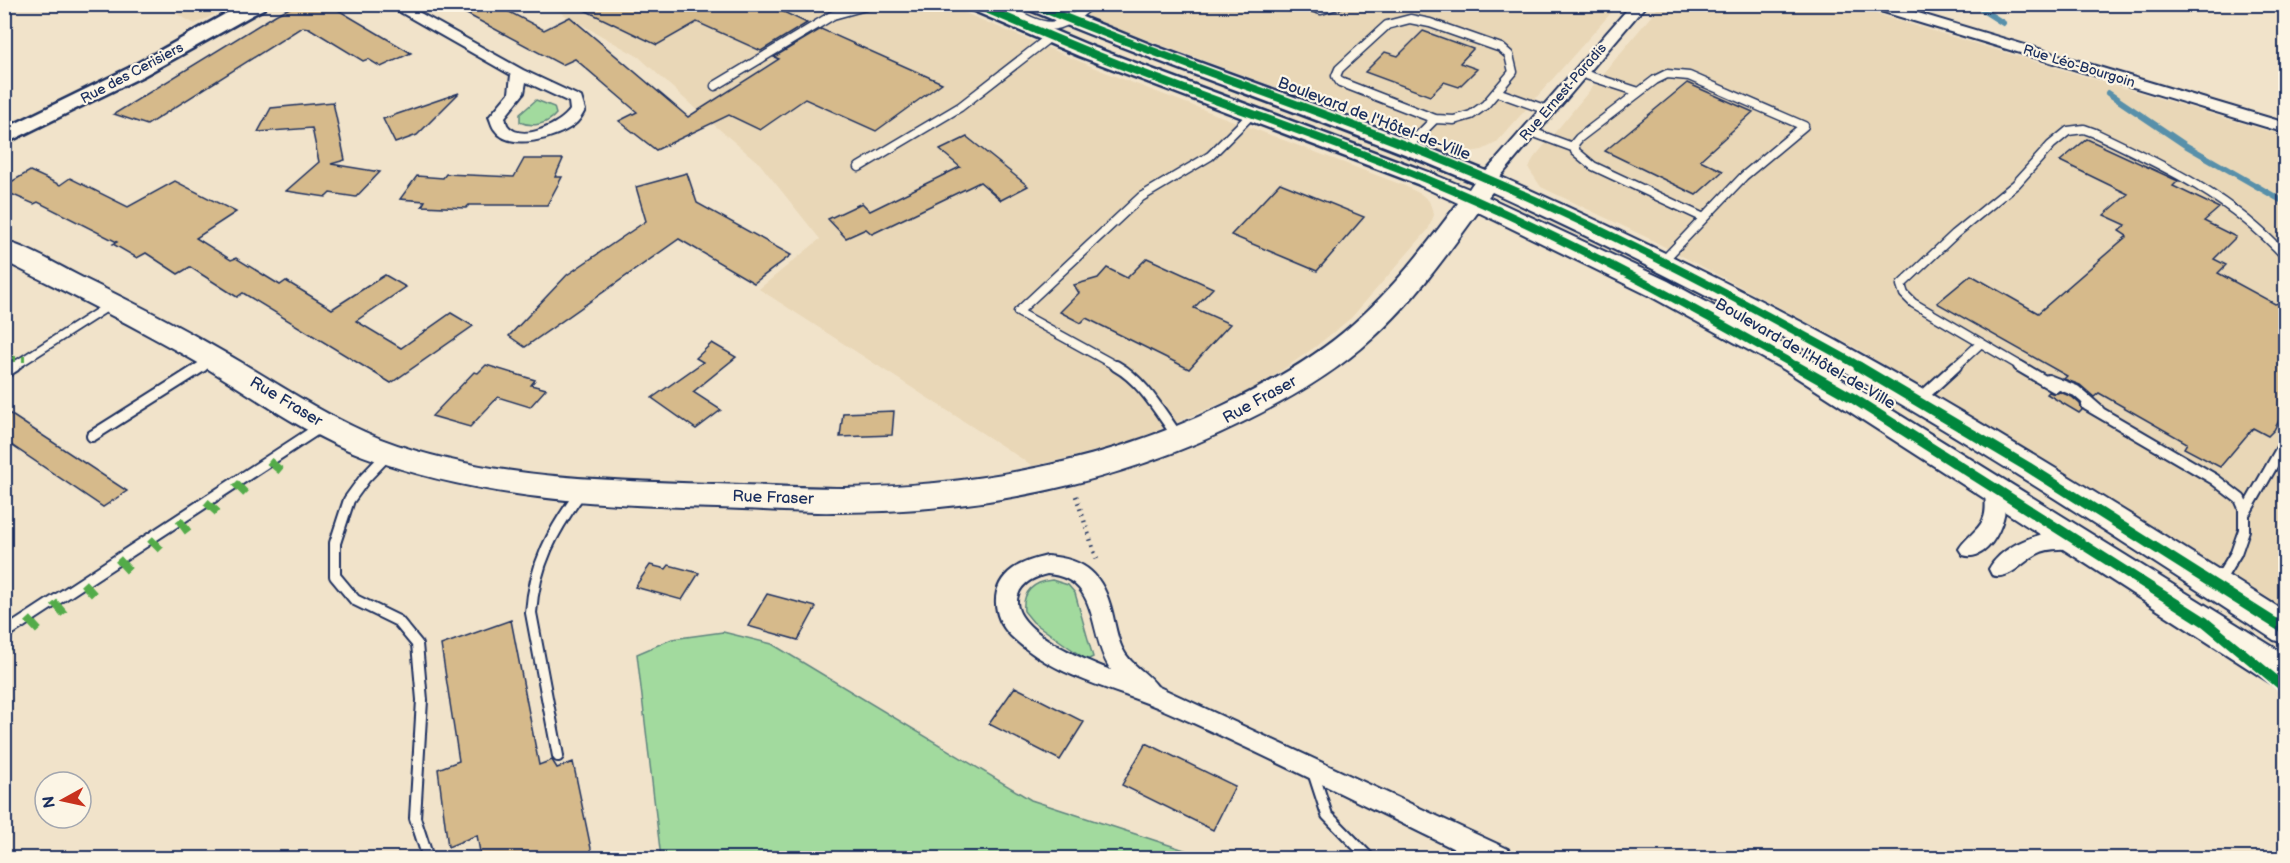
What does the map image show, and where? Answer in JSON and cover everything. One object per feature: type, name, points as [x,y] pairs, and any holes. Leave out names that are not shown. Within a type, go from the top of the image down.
[{"type":"main road","name":"Rue des Cerisiers","points":[[4,138],[136,72],[258,4]]},
{"type":"main road","name":"Boulevard de l'Hôtel-de-Ville","points":[[974,4],[1050,37],[1428,180],[1480,190],[1662,262],[1824,347],[1918,401],[2286,630]]},
{"type":"main road","name":"Boulevard de l'Hôtel-de-Ville","points":[[1032,4],[1069,21],[1408,146],[1600,259],[1728,326],[1842,391],[2286,674]]},
{"type":"main road","name":"Rue Fraser","points":[[4,250],[112,304],[213,359],[345,437],[389,453],[472,477],[533,487],[842,500],[957,494],[1015,487],[1121,460],[1218,423],[1305,375],[1361,333],[1386,309],[1407,284],[1480,190]]},
{"type":"street","points":[[393,4],[518,73],[569,94],[576,99],[579,106],[577,113],[560,128],[541,135],[521,136],[502,130],[497,117],[518,92],[520,85],[518,73]]},
{"type":"street","name":"Rue Ernest-Paradis","points":[[1480,190],[1640,4]]},
{"type":"street","name":"Rue Léo-Bourgoin","points":[[1872,4],[2286,128]]},
{"type":"street","points":[[1970,549],[1992,526],[1997,514],[1995,488]]},
{"type":"street","points":[[2000,569],[2026,548],[2041,542],[2055,539],[2076,540]]},
{"type":"street","points":[[1148,692],[1126,672],[1113,655],[1091,585],[1080,574],[1064,566],[1045,565],[1028,568],[1010,587],[1006,599],[1008,612],[1015,626],[1043,649],[1117,683],[1148,692],[1175,704],[1499,858]]},
{"type":"lane","points":[[715,86],[833,15],[873,4]]},
{"type":"lane","points":[[997,4],[1050,27],[1058,27],[1069,21],[1091,4]]},
{"type":"lane","points":[[1302,4],[1321,10],[1332,9],[1340,4]]},
{"type":"lane","points":[[1410,19],[1430,22],[1500,48],[1509,55],[1513,72],[1487,102],[1463,118],[1451,120],[1435,118],[1353,89],[1340,82],[1336,76],[1339,69],[1387,25],[1410,19]]},
{"type":"lane","points":[[859,167],[960,107],[1050,37]]},
{"type":"lane","points":[[1580,73],[1640,92]]},
{"type":"lane","points":[[1662,262],[1705,219],[1744,176],[1804,126],[1689,76],[1678,74],[1661,77],[1579,138],[1574,144],[1575,148],[1580,156],[1593,166],[1705,219]]},
{"type":"lane","points":[[1497,92],[1547,110]]},
{"type":"lane","points":[[1180,439],[1144,390],[1127,372],[1018,312],[1141,197],[1210,156],[1253,113]]},
{"type":"lane","points":[[1408,146],[1435,118]]},
{"type":"lane","points":[[2055,387],[1913,303],[1900,285],[1955,234],[2016,184],[2051,145],[2075,128],[2103,136],[2211,191],[2256,223],[2286,257]]},
{"type":"lane","points":[[1529,131],[1575,148]]},
{"type":"lane","points":[[4,373],[112,304]]},
{"type":"lane","points":[[1918,401],[1981,344]]},
{"type":"lane","points":[[92,436],[213,359]]},
{"type":"lane","points":[[2043,380],[2060,382],[2091,400],[2100,413]]},
{"type":"lane","points":[[2087,405],[2233,490],[2246,511]]},
{"type":"lane","points":[[4,634],[324,425]]},
{"type":"lane","points":[[2216,586],[2235,559],[2246,511],[2286,441]]},
{"type":"lane","points":[[389,453],[365,478],[349,500],[335,543],[335,576],[356,600],[398,621],[417,644],[422,700],[415,818],[428,858]]},
{"type":"lane","points":[[558,756],[531,613],[531,591],[550,535],[583,490]]},
{"type":"lane","points":[[1312,769],[1327,815],[1369,858]]},
{"type":"path","points":[[1069,475],[1098,563],[1091,585]]},
{"type":"shaded area","points":[[1661,4],[1846,5],[2285,136],[2285,611],[1858,349],[1648,238],[1541,187],[1529,169],[1533,159]]},
{"type":"shaded area","points":[[160,5],[234,5],[195,24]]},
{"type":"shaded area","points":[[547,5],[946,5],[1112,75],[1405,186],[1429,201],[1434,215],[1428,230],[1351,318],[1257,388],[1125,444],[1033,466],[759,289],[820,239],[760,164],[639,57]]},
{"type":"shaded area","points":[[1053,5],[1618,5],[1496,143],[1482,150],[1461,153],[1447,150]]},
{"type":"green space","points":[[536,100],[554,107],[556,114],[540,124],[530,125],[520,122],[520,114]]},
{"type":"green space","points":[[1052,580],[1068,585],[1075,593],[1093,657],[1087,660],[1033,622],[1024,611],[1025,598],[1030,589],[1039,583]]},
{"type":"green space","points":[[723,632],[772,644],[1031,800],[1209,858],[661,858],[637,654],[672,639]]},
{"type":"building","points":[[298,4],[328,4],[411,53],[381,67],[368,59],[363,61],[309,28],[302,27],[147,125],[114,114],[277,14]]},
{"type":"building","points":[[448,4],[494,4],[544,30],[570,17],[688,117],[779,59],[774,57],[821,29],[942,83],[876,131],[805,99],[760,130],[729,115],[656,150],[619,121],[637,112],[575,59],[562,65]]},
{"type":"building","points":[[572,4],[767,4],[807,23],[761,51],[697,22],[657,45]]},
{"type":"building","points":[[1423,31],[1473,49],[1460,63],[1477,69],[1459,87],[1444,82],[1430,96],[1365,72],[1385,52],[1398,56]]},
{"type":"building","points":[[1687,83],[1753,112],[1700,160],[1723,171],[1696,195],[1605,151]]},
{"type":"building","points":[[459,93],[417,135],[395,143],[383,119]]},
{"type":"building","points":[[333,102],[345,160],[331,164],[380,172],[356,197],[330,193],[326,197],[286,191],[319,162],[312,128],[258,132],[271,108]]},
{"type":"building","points":[[967,137],[1028,186],[1001,200],[980,182],[872,234],[866,229],[846,238],[828,219],[862,203],[870,211],[960,167],[940,150]]},
{"type":"building","points":[[2087,139],[2178,181],[2173,186],[2219,208],[2204,221],[2236,237],[2214,259],[2226,265],[2218,273],[2275,304],[2286,301],[2286,407],[2274,430],[2268,436],[2253,428],[2220,467],[2184,448],[2187,443],[2099,393],[2094,397],[2080,385],[2064,379],[2067,376],[1937,303],[1971,275],[2038,313],[2127,236],[2119,231],[2126,225],[2104,215],[2128,194],[2060,161]]},
{"type":"building","points":[[524,159],[563,159],[555,177],[562,177],[547,205],[469,205],[466,208],[422,206],[425,201],[400,199],[417,176],[443,178],[446,174],[514,177]]},
{"type":"building","points":[[30,171],[60,185],[70,178],[128,207],[175,181],[236,212],[196,238],[231,260],[236,258],[280,285],[286,281],[332,309],[385,275],[406,287],[356,321],[401,348],[451,313],[473,326],[391,383],[243,293],[237,297],[190,267],[178,274],[146,253],[137,258],[113,244],[117,242],[38,202],[34,204],[4,191],[4,186]]},
{"type":"building","points":[[687,173],[697,203],[791,255],[754,283],[679,239],[525,347],[509,336],[567,275],[646,221],[636,187]]},
{"type":"building","points":[[1280,183],[1364,217],[1317,271],[1231,235]]},
{"type":"building","points":[[1147,258],[1213,288],[1194,308],[1230,324],[1189,369],[1086,318],[1081,323],[1060,312],[1079,293],[1074,285],[1098,278],[1107,268],[1127,278]]},
{"type":"building","points":[[712,343],[736,357],[693,392],[721,410],[696,429],[652,398],[703,362],[696,358]]},
{"type":"building","points":[[486,365],[535,380],[531,385],[546,389],[530,407],[498,397],[470,427],[432,416],[474,372],[478,373]]},
{"type":"building","points":[[2049,392],[2054,394],[2060,392],[2072,397],[2080,404],[2082,410],[2079,413],[2047,394]]},
{"type":"building","points":[[4,410],[127,491],[103,507],[4,440]]},
{"type":"building","points":[[894,411],[892,435],[840,437],[843,413]]},
{"type":"building","points":[[650,565],[666,569],[669,565],[699,573],[682,600],[635,587]]},
{"type":"building","points":[[767,594],[816,607],[798,640],[748,626]]},
{"type":"building","points":[[511,620],[539,765],[552,760],[557,768],[573,762],[593,858],[481,858],[477,835],[448,847],[438,769],[459,761],[441,645]]},
{"type":"building","points":[[1015,687],[1084,722],[1060,760],[989,724]]},
{"type":"building","points":[[1146,743],[1235,786],[1213,830],[1122,785]]},
{"type":"waterway","points":[[1973,4],[2003,23]]},
{"type":"waterway","points":[[2108,93],[2185,145],[2286,203]]},
{"type":"marked path","points":[[4,359],[25,359]]},
{"type":"marked path","points":[[269,461],[281,471]]},
{"type":"marked path","points":[[235,483],[246,494]]},
{"type":"marked path","points":[[206,502],[218,513]]},
{"type":"marked path","points":[[179,520],[188,532]]},
{"type":"marked path","points":[[150,539],[161,550]]},
{"type":"marked path","points":[[118,559],[129,571]]},
{"type":"marked path","points":[[83,583],[95,596]]},
{"type":"marked path","points":[[54,602],[65,615]]},
{"type":"marked path","points":[[28,619],[39,631]]},
{"type":"marked path","points":[[4,647],[9,652]]},
{"type":"cycle path","points":[[974,4],[1141,73],[1321,138],[1428,180],[1541,231],[1658,288],[1851,397],[2205,622],[2286,689]]},
{"type":"cycle path","points":[[1032,4],[1145,49],[1430,155],[1535,201],[1633,248],[1777,321],[1924,404],[2080,499],[2286,630]]}]
